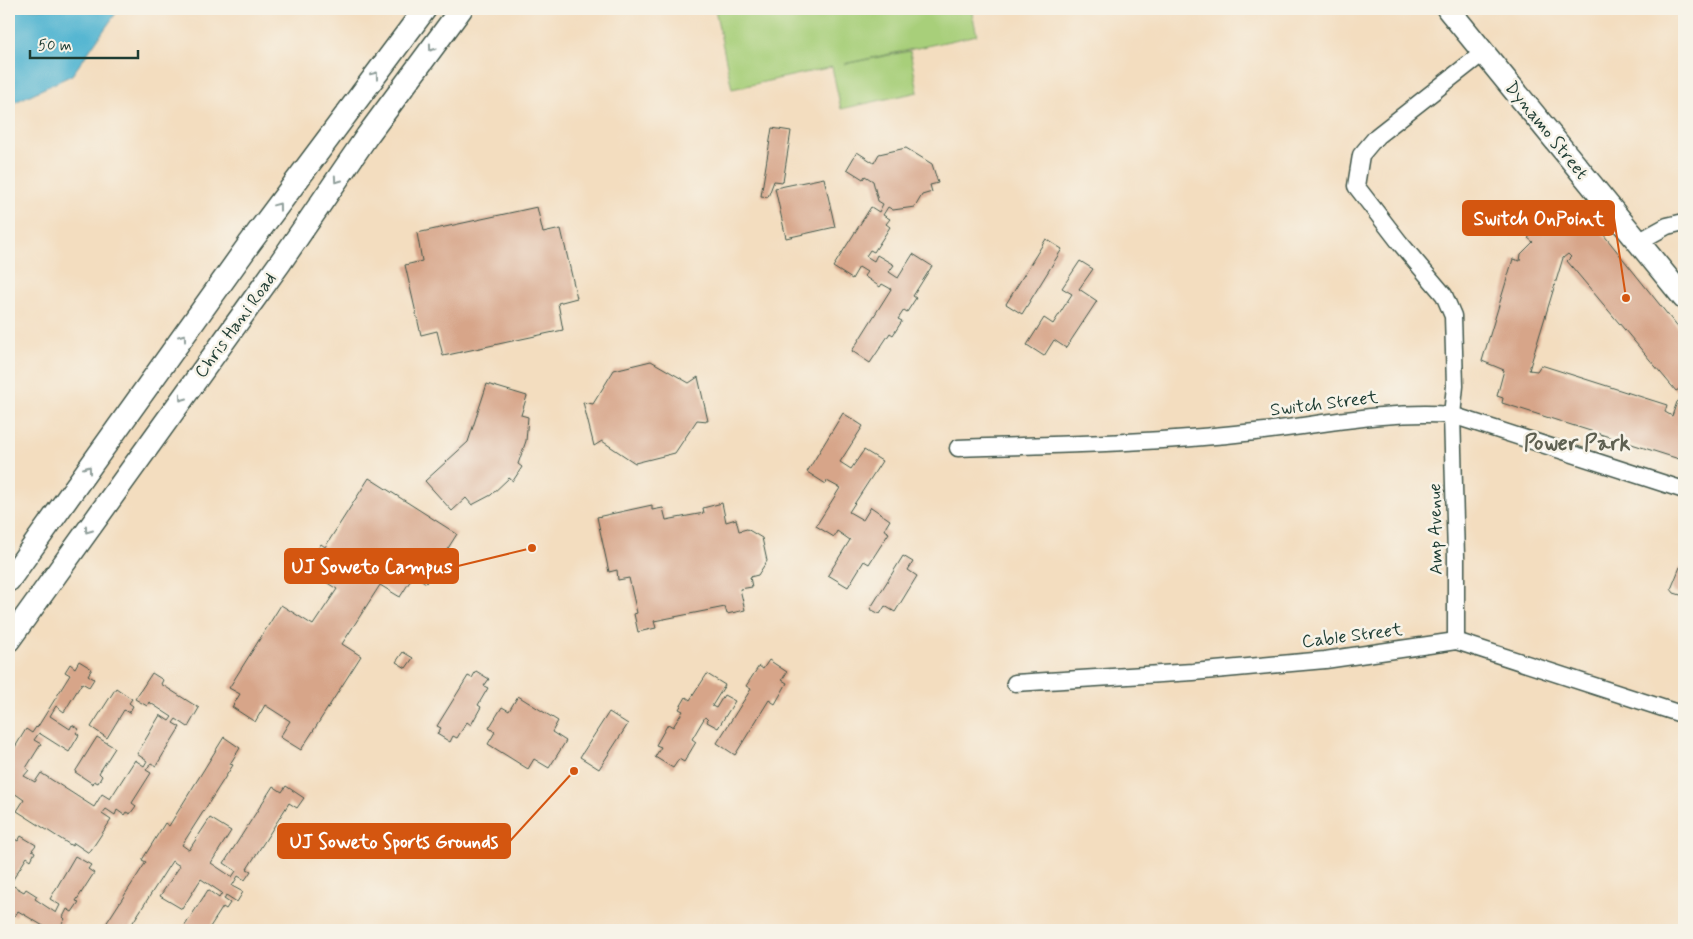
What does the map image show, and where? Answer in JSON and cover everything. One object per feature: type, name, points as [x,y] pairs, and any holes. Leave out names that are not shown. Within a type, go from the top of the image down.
[{"type":"main road","name":"Chris Hani Road","points":[[9,580],[250,243],[426,9]]},
{"type":"main road","name":"Chris Hani Road","points":[[9,640],[280,263],[368,136],[461,9]]},
{"type":"main road","name":"Dynamo Street","points":[[1448,9],[1684,298]]},
{"type":"main road","points":[[250,243],[280,263]]},
{"type":"street","name":"Amp Avenue","points":[[1456,641],[1456,556],[1452,415],[1455,386],[1453,316],[1444,295],[1400,243],[1356,186],[1361,156],[1377,136],[1484,52]]},
{"type":"street","points":[[1638,242],[1667,226],[1684,222]]},
{"type":"street","name":"Switch Street","points":[[958,448],[1133,442],[1255,432],[1370,416],[1424,413],[1452,415],[1684,490]]},
{"type":"street","name":"Cable Street","points":[[1015,683],[1325,660],[1456,641],[1684,714]]},
{"type":"green space","points":[[715,9],[971,9],[977,35],[844,64],[910,51],[918,92],[841,109],[832,67],[732,89]]},
{"type":"water","points":[[9,9],[119,9],[72,75],[9,105]]},
{"type":"building","points":[[772,128],[791,131],[783,182],[774,181],[768,197],[761,196]]},
{"type":"building","points":[[906,148],[932,164],[938,183],[930,185],[932,192],[922,195],[915,207],[893,210],[888,207],[883,215],[890,219],[886,224],[890,227],[874,252],[870,250],[866,256],[874,261],[877,255],[894,265],[889,272],[898,278],[913,254],[932,266],[913,296],[916,298],[907,312],[904,310],[898,319],[902,321],[893,335],[890,333],[870,363],[852,351],[891,289],[882,284],[880,287],[864,276],[867,272],[859,267],[852,279],[833,267],[871,207],[879,212],[883,204],[878,201],[873,181],[865,176],[863,179],[847,169],[857,152],[874,163],[879,154]]},
{"type":"building","points":[[824,178],[835,227],[786,238],[775,188]]},
{"type":"building","points":[[537,207],[543,233],[561,229],[577,298],[558,303],[563,330],[443,356],[437,331],[421,335],[405,265],[422,261],[417,233]]},
{"type":"building","points":[[1583,209],[1684,335],[1684,392],[1681,388],[1676,391],[1567,261],[1571,257],[1568,254],[1563,258],[1529,370],[1537,371],[1541,365],[1667,405],[1665,412],[1672,416],[1677,402],[1684,396],[1684,457],[1681,456],[1679,459],[1502,403],[1503,398],[1497,396],[1504,370],[1482,361],[1513,259],[1520,261],[1521,254],[1533,242],[1528,238],[1559,214],[1566,223]]},
{"type":"building","points":[[1046,239],[1062,249],[1022,314],[1006,304]]},
{"type":"building","points":[[1080,261],[1093,269],[1079,289],[1097,301],[1066,348],[1054,340],[1044,356],[1027,345],[1044,318],[1053,324],[1072,294],[1062,288]]},
{"type":"building","points":[[651,361],[689,383],[698,377],[708,421],[697,420],[675,453],[635,463],[602,441],[594,446],[583,402],[593,404],[614,370]]},
{"type":"building","points":[[487,384],[527,396],[521,415],[528,417],[526,441],[518,464],[522,467],[513,481],[509,478],[491,495],[472,505],[466,498],[452,511],[425,481],[468,442]]},
{"type":"building","points":[[843,413],[863,426],[840,462],[851,469],[864,450],[882,461],[849,512],[863,520],[871,507],[890,520],[884,530],[889,533],[869,564],[864,561],[848,587],[828,575],[850,540],[837,531],[834,537],[816,526],[840,488],[827,481],[826,484],[807,472]]},
{"type":"building","points":[[369,478],[457,534],[426,583],[414,575],[400,597],[380,585],[342,644],[361,656],[301,750],[280,737],[290,721],[265,705],[255,722],[232,707],[240,694],[229,688],[281,605],[313,625],[337,589],[305,569],[321,544],[325,547]]},
{"type":"building","points":[[722,503],[726,522],[736,519],[739,531],[747,529],[762,538],[767,561],[758,575],[750,577],[752,587],[740,589],[745,610],[727,614],[725,607],[654,621],[656,628],[638,632],[634,614],[637,613],[629,578],[618,580],[617,570],[609,572],[597,517],[652,505],[652,510],[663,508],[666,520],[704,513],[703,508]]},
{"type":"building","points":[[903,556],[913,562],[908,570],[917,576],[895,612],[885,606],[880,614],[870,609]]},
{"type":"building","points":[[1680,567],[1684,568],[1684,596],[1674,593],[1671,589]]},
{"type":"building","points":[[403,652],[413,658],[406,668],[396,662]]},
{"type":"building","points":[[769,660],[787,672],[782,680],[787,683],[775,704],[769,700],[735,755],[717,743],[751,689],[746,686],[759,666],[763,669]]},
{"type":"building","points":[[79,661],[92,669],[88,675],[94,679],[89,687],[82,683],[64,712],[56,706],[50,716],[70,729],[72,725],[79,729],[76,733],[79,735],[69,752],[39,733],[34,740],[41,744],[26,768],[29,770],[24,776],[35,782],[41,773],[94,807],[102,794],[110,799],[135,760],[144,766],[147,761],[137,754],[160,715],[169,721],[172,717],[149,702],[147,706],[135,699],[152,673],[163,680],[161,684],[199,708],[188,727],[176,719],[173,723],[180,727],[156,766],[151,763],[146,770],[151,773],[132,803],[136,806],[130,814],[126,812],[124,815],[117,810],[115,815],[106,809],[102,814],[111,820],[89,853],[74,843],[72,846],[17,811],[24,800],[14,793],[9,801],[9,757],[26,729],[32,733],[37,728],[70,675],[65,672],[70,664],[75,668]]},
{"type":"building","points":[[476,671],[489,679],[484,686],[488,688],[478,705],[481,707],[471,725],[467,722],[457,738],[453,736],[450,742],[437,734],[441,728],[437,726],[468,676],[472,678]]},
{"type":"building","points":[[707,674],[725,685],[712,706],[716,708],[724,695],[735,701],[718,728],[707,722],[708,720],[705,717],[692,739],[696,742],[684,762],[679,759],[673,768],[655,757],[661,747],[656,745],[668,724],[673,727],[683,711],[679,709],[686,697],[690,700]]},
{"type":"building","points":[[116,688],[132,699],[129,703],[133,706],[129,713],[124,710],[107,738],[91,727]]},
{"type":"building","points":[[518,696],[558,721],[552,732],[566,741],[549,768],[534,759],[528,769],[488,744],[495,732],[489,728],[502,707],[509,711]]},
{"type":"building","points":[[609,712],[628,724],[599,769],[580,757]]},
{"type":"building","points":[[97,737],[115,748],[99,773],[102,776],[98,783],[94,781],[93,784],[75,772]]},
{"type":"building","points":[[224,737],[240,748],[230,764],[233,765],[182,845],[189,850],[210,818],[231,831],[211,863],[232,877],[236,871],[224,863],[273,786],[282,792],[286,786],[304,798],[297,808],[289,803],[247,869],[251,871],[245,880],[238,876],[232,886],[243,892],[237,902],[226,895],[224,899],[230,903],[226,909],[223,907],[208,930],[182,930],[208,890],[219,898],[222,893],[201,879],[182,909],[160,896],[180,866],[172,861],[128,930],[102,930],[146,862],[142,860],[165,823],[169,826]]},
{"type":"building","points":[[21,836],[36,845],[32,850],[35,852],[31,860],[27,857],[10,884],[24,892],[26,889],[37,896],[35,899],[56,913],[60,905],[50,899],[75,856],[91,865],[88,869],[94,873],[76,901],[79,902],[72,912],[67,909],[63,917],[65,919],[58,930],[50,930],[18,911],[15,916],[9,912],[9,845],[13,838],[18,841]]},
{"type":"place","name":"Switch OnPoint","points":[[1626,298]]},
{"type":"place","name":"UJ Soweto Campus","points":[[532,548]]},
{"type":"place","name":"UJ Soweto Sports Grounds","points":[[574,771]]},
{"type":"district","name":"Power Park","points":[[1577,442]]}]
